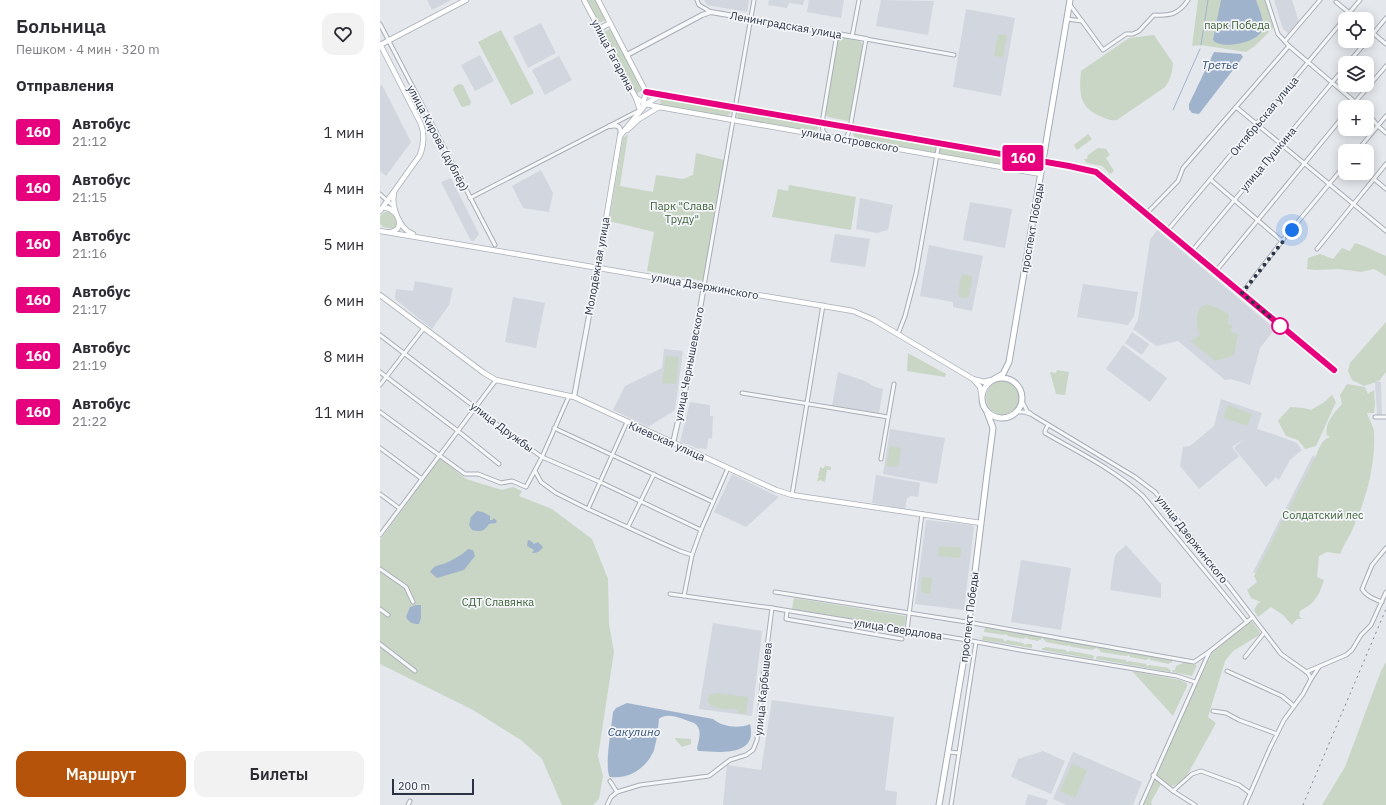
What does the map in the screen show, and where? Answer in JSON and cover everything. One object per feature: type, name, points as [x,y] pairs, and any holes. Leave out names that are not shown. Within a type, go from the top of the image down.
[{"type":"main road","points":[[381,209],[420,155],[424,135],[421,124],[380,45],[466,0]]},
{"type":"main road","name":"улица Гагарина","points":[[584,0],[636,98],[640,110]]},
{"type":"main road","name":"улица Гагарина","points":[[598,0],[646,92]]},
{"type":"main road","name":"проспект Победы","points":[[1015,382],[1009,372],[1009,362],[1070,2]]},
{"type":"main road","points":[[599,29],[610,23]]},
{"type":"main road","points":[[636,98],[646,92]]},
{"type":"main road","points":[[645,103],[646,92]]},
{"type":"main road","name":"улица Островского","points":[[646,92],[1043,162]]},
{"type":"main road","points":[[620,136],[645,103],[662,95]]},
{"type":"main road","points":[[620,136],[639,119],[659,107],[657,102],[658,98],[662,95]]},
{"type":"main road","name":"улица Островского","points":[[636,98],[645,103],[659,107],[826,135],[1041,174]]},
{"type":"main road","name":"Молодёжная улица","points":[[598,267],[620,136]]},
{"type":"main road","points":[[380,228],[388,233],[398,228],[400,224],[394,208],[394,191]]},
{"type":"main road","points":[[381,209],[390,209],[398,217],[408,232],[420,237]]},
{"type":"main road","name":"улица Дзержинского","points":[[380,231],[853,311],[874,320],[973,379],[984,382],[993,380]]},
{"type":"main road","name":"Киевская улица","points":[[380,294],[484,373],[496,380],[571,396],[776,490],[792,495],[981,523]]},
{"type":"main road","name":"проспект Победы","points":[[993,380],[1003,374],[1009,362]]},
{"type":"main road","points":[[973,379],[980,386],[983,404],[987,412],[992,416],[1000,418],[1010,417],[1017,412],[1022,402],[1022,393],[1015,382],[1007,377],[993,380],[985,386],[982,397]]},
{"type":"main road","name":"проспект Победы","points":[[987,412],[993,428]]},
{"type":"main road","name":"проспект Победы","points":[[939,805],[966,640],[993,428],[1000,418]]},
{"type":"street","points":[[697,0],[699,4],[711,12]]},
{"type":"street","name":"улица Чернышевского","points":[[673,443],[688,378],[754,0]]},
{"type":"street","points":[[852,37],[859,0]]},
{"type":"street","points":[[1070,2],[1103,50],[1126,34],[1133,34],[1139,31],[1154,15],[1169,15],[1184,6],[1188,0]]},
{"type":"street","points":[[1268,0],[1278,34],[1289,46],[1353,100]]},
{"type":"street","points":[[1285,41],[1320,0]]},
{"type":"street","name":"Октябрьская улица","points":[[1351,12],[1360,0]]},
{"type":"street","points":[[1336,2],[1349,12]]},
{"type":"street","points":[[627,55],[700,16],[711,12]]},
{"type":"street","name":"Ленинградская улица","points":[[711,12],[954,55]]},
{"type":"street","points":[[1374,32],[1386,18]]},
{"type":"street","points":[[1067,19],[1082,21]]},
{"type":"street","name":"улица Кирова (дублёр)","points":[[380,24],[498,250]]},
{"type":"street","name":"Октябрьская улица","points":[[1168,231],[1338,27]]},
{"type":"street","points":[[826,135],[823,132],[822,123],[837,34]]},
{"type":"street","points":[[1374,34],[1386,44]]},
{"type":"street","points":[[846,139],[850,128],[866,39]]},
{"type":"street","points":[[1147,213],[1178,181],[1183,168],[1289,46]]},
{"type":"street","points":[[1354,56],[1361,48]]},
{"type":"street","points":[[1357,100],[1384,71],[1386,66]]},
{"type":"street","name":"улица Пушкина","points":[[1192,251],[1338,76]]},
{"type":"street","points":[[1236,107],[1386,231]]},
{"type":"street","points":[[470,198],[640,110]]},
{"type":"street","points":[[1363,144],[1386,116]]},
{"type":"street","points":[[1374,121],[1386,133]]},
{"type":"street","points":[[1216,271],[1338,123]]},
{"type":"street","points":[[610,126],[615,125],[620,128],[620,136]]},
{"type":"street","points":[[898,334],[905,316],[916,274],[939,143]]},
{"type":"street","name":"улица Островского","points":[[1043,162],[1096,172],[1334,370]]},
{"type":"street","points":[[1386,164],[1374,179],[1386,189]]},
{"type":"street","points":[[1242,293],[1282,241],[1338,174]]},
{"type":"street","points":[[1211,180],[1282,241]]},
{"type":"street","points":[[1317,249],[1373,180]]},
{"type":"street","points":[[380,194],[388,200],[394,208]]},
{"type":"street","name":"Молодёжная улица","points":[[571,396],[598,267]]},
{"type":"street","points":[[792,495],[823,305]]},
{"type":"street","points":[[380,385],[424,328]]},
{"type":"street","name":"улица Дружбы","points":[[380,336],[509,434],[542,457],[600,482],[701,530]]},
{"type":"street","points":[[380,372],[458,430],[499,464]]},
{"type":"street","points":[[381,533],[496,380]]},
{"type":"street","points":[[881,459],[894,384]]},
{"type":"street","points":[[742,393],[888,417]]},
{"type":"street","points":[[380,412],[465,474],[478,474],[501,483],[512,481],[526,487],[571,396]]},
{"type":"street","name":"улица Дзержинского","points":[[1022,402],[1025,409],[1033,415],[1135,477],[1155,492],[1189,533],[1264,633],[1285,658],[1310,675],[1311,679]]},
{"type":"street","name":"улица Дзержинского","points":[[1017,412],[1024,412],[1033,415]]},
{"type":"street","points":[[1375,417],[1386,417]]},
{"type":"street","points":[[588,509],[627,422]]},
{"type":"street","name":"улица Дзержинского","points":[[1048,425],[1045,433],[1114,474],[1143,496],[1247,622]]},
{"type":"street","points":[[554,428],[713,502]]},
{"type":"street","points":[[380,448],[422,479]]},
{"type":"street","points":[[684,596],[692,555],[701,530],[728,468]]},
{"type":"street","points":[[535,471],[541,482],[556,493],[680,551],[692,555]]},
{"type":"street","points":[[628,527],[642,502],[654,474]]},
{"type":"street","points":[[380,494],[399,508]]},
{"type":"street","points":[[908,630],[922,514]]},
{"type":"street","points":[[1382,602],[1364,593],[1362,589],[1372,565],[1386,548]]},
{"type":"street","points":[[380,569],[406,587],[413,602]]},
{"type":"street","name":"улица Свердлова","points":[[774,592],[968,623],[1194,662],[1198,661],[1210,651]]},
{"type":"street","points":[[1306,672],[1346,655],[1352,650],[1361,634],[1371,626],[1386,592]]},
{"type":"street","name":"улица Свердлова","points":[[670,594],[772,608],[908,630],[1177,676],[1195,682]]},
{"type":"street","name":"улица Карбышева","points":[[616,792],[640,785],[709,776],[730,760],[750,753],[753,750],[756,746],[757,740],[772,608]]},
{"type":"street","points":[[380,609],[388,615]]},
{"type":"street","points":[[787,611],[786,619],[902,639]]},
{"type":"street","points":[[1141,805],[1153,775],[1210,651],[1253,617]]},
{"type":"street","points":[[1245,656],[1264,633]]},
{"type":"street","points":[[950,805],[976,642]]},
{"type":"street","points":[[380,644],[415,671]]},
{"type":"street","points":[[1245,805],[1276,734],[1284,720],[1304,694],[1319,667]]},
{"type":"street","points":[[1227,671],[1282,696],[1294,706]]},
{"type":"street","points":[[1213,711],[1226,713],[1239,720],[1276,734]]},
{"type":"street","points":[[955,712],[964,714]]},
{"type":"street","points":[[948,752],[959,753]]},
{"type":"street","points":[[1173,792],[1192,774],[1201,770],[1239,786],[1250,793]]},
{"type":"street","points":[[1153,775],[1173,792],[1195,805]]},
{"type":"street","points":[[607,805],[611,797],[616,792],[610,781]]},
{"type":"street","points":[[408,805],[410,801]]},
{"type":"shaded area","points":[[427,0],[451,0],[432,10]]},
{"type":"shaded area","points":[[704,0],[749,0],[747,12],[707,5]]},
{"type":"shaded area","points":[[769,0],[804,0],[803,5],[789,3],[787,8],[768,5]]},
{"type":"shaded area","points":[[809,0],[844,0],[841,18],[807,12]]},
{"type":"shaded area","points":[[881,0],[934,1],[928,35],[876,26]]},
{"type":"shaded area","points":[[1274,0],[1292,0],[1299,22],[1289,34],[1283,29]]},
{"type":"shaded area","points":[[966,9],[1015,18],[1001,96],[953,87]]},
{"type":"shaded area","points":[[541,23],[556,53],[528,68],[513,37]]},
{"type":"shaded area","points":[[480,55],[494,81],[475,91],[461,65]]},
{"type":"shaded area","points":[[559,56],[572,80],[545,95],[532,70]]},
{"type":"shaded area","points":[[382,85],[411,142],[386,176],[380,171],[380,86]]},
{"type":"shaded area","points":[[541,170],[553,193],[549,212],[523,208],[512,186]]},
{"type":"shaded area","points":[[451,178],[479,234],[474,241],[471,241],[441,182]]},
{"type":"shaded area","points":[[860,198],[893,205],[888,230],[877,233],[856,229]]},
{"type":"shaded area","points":[[970,202],[1012,209],[1005,248],[963,240]]},
{"type":"shaded area","points":[[1157,230],[1275,329],[1260,348],[1250,385],[1231,379],[1225,380],[1178,341],[1156,346],[1133,329],[1138,320],[1150,240]]},
{"type":"shaded area","points":[[835,234],[870,239],[865,267],[830,262]]},
{"type":"shaded area","points":[[929,245],[983,256],[972,311],[953,307],[953,302],[920,296]]},
{"type":"shaded area","points":[[415,281],[453,288],[449,305],[432,329],[395,299],[396,289],[413,291]]},
{"type":"shaded area","points":[[1083,284],[1138,292],[1134,316],[1128,325],[1077,317]]},
{"type":"shaded area","points":[[513,297],[545,303],[536,348],[505,342]]},
{"type":"shaded area","points":[[1132,332],[1149,344],[1142,355],[1125,343]]},
{"type":"shaded area","points":[[1123,345],[1167,378],[1150,402],[1106,369]]},
{"type":"shaded area","points":[[664,349],[683,351],[675,410],[648,427],[613,410],[625,386],[662,368]]},
{"type":"shaded area","points":[[838,372],[883,389],[879,413],[832,406]]},
{"type":"shaded area","points":[[1375,382],[1381,382],[1382,416],[1377,416]]},
{"type":"shaded area","points":[[1221,399],[1262,413],[1257,429],[1297,443],[1302,450],[1290,460],[1279,480],[1276,477],[1266,487],[1234,448],[1244,439],[1232,447],[1239,456],[1199,489],[1180,466],[1183,447],[1190,446],[1214,426]]},
{"type":"shaded area","points":[[690,402],[710,405],[710,416],[713,416],[712,438],[708,439],[707,449],[695,448],[680,442]]},
{"type":"shaded area","points":[[890,429],[945,438],[937,484],[883,474]]},
{"type":"shaded area","points":[[1313,455],[1316,457],[1256,573],[1253,572]]},
{"type":"shaded area","points":[[732,474],[779,497],[746,527],[714,512]]},
{"type":"shaded area","points":[[876,475],[920,483],[918,497],[911,496],[907,498],[905,509],[872,503]]},
{"type":"shaded area","points":[[926,520],[971,525],[974,527],[964,610],[915,604]]},
{"type":"shaded area","points":[[1126,545],[1161,584],[1161,598],[1110,590],[1115,555]]},
{"type":"shaded area","points":[[1021,560],[1071,568],[1061,630],[1011,622]]},
{"type":"shaded area","points":[[713,623],[762,631],[752,716],[699,709]]},
{"type":"shaded area","points":[[772,700],[894,717],[885,790],[897,792],[896,805],[723,805],[727,765],[761,770]]},
{"type":"shaded area","points":[[1043,751],[1065,761],[1051,794],[1011,777],[1018,759]]},
{"type":"shaded area","points":[[1073,752],[1142,782],[1133,805],[1067,805],[1053,799]]},
{"type":"shaded area","points":[[1028,794],[1048,800],[1046,805],[1025,805]]},
{"type":"green space","points":[[586,0],[596,0],[606,20],[599,23]]},
{"type":"green space","name":"парк Победa","points":[[1198,0],[1266,0],[1273,28],[1255,46],[1246,52],[1201,45],[1192,46]]},
{"type":"green space","points":[[610,29],[643,90],[636,94],[604,32]]},
{"type":"green space","points":[[501,30],[534,93],[511,105],[478,42]]},
{"type":"green space","points":[[998,34],[1007,35],[1003,57],[994,56]]},
{"type":"green space","points":[[1154,35],[1173,63],[1169,81],[1165,87],[1117,120],[1111,120],[1094,113],[1089,109],[1082,99],[1080,86],[1081,71],[1129,38]]},
{"type":"green space","points":[[842,38],[860,41],[863,45],[850,119],[848,121],[828,117],[825,114],[838,40]]},
{"type":"green space","points":[[459,84],[463,85],[471,102],[470,105],[463,107],[461,106],[453,90],[454,87]]},
{"type":"green space","points":[[663,97],[728,108],[731,113],[727,116],[661,105],[660,100]]},
{"type":"green space","points":[[740,110],[816,124],[819,128],[814,132],[738,118],[737,114]]},
{"type":"green space","points":[[856,130],[938,145],[937,153],[855,139],[853,134]]},
{"type":"green space","name":"Парк \"Слава Труду\"","points":[[628,134],[620,186],[653,192],[656,175],[683,179],[693,175],[696,153],[724,160],[704,281],[647,271],[654,232],[609,221],[623,138]]},
{"type":"green space","points":[[1088,134],[1092,139],[1077,150],[1074,145]]},
{"type":"green space","points":[[939,145],[1036,163],[1035,171],[938,154]]},
{"type":"green space","points":[[1098,148],[1106,149],[1110,155],[1106,158],[1114,171],[1110,174],[1102,166],[1086,163],[1084,159],[1087,159],[1088,155]]},
{"type":"green space","points":[[789,185],[856,197],[851,230],[772,217],[778,189],[788,191]]},
{"type":"green space","points":[[385,212],[390,212],[395,217],[397,226],[394,229],[383,227],[380,224],[380,216]]},
{"type":"green space","points":[[1355,243],[1386,256],[1386,276],[1374,269],[1361,272],[1339,269],[1307,269],[1308,258],[1320,254],[1333,259],[1342,248],[1350,251]]},
{"type":"green space","points":[[964,274],[971,276],[972,278],[969,296],[966,298],[960,297],[958,293],[961,277]]},
{"type":"green space","points":[[1206,304],[1218,308],[1229,315],[1228,324],[1232,325],[1231,332],[1238,334],[1234,355],[1215,361],[1190,341],[1200,335],[1197,325],[1197,314],[1200,308]]},
{"type":"green space","points":[[1386,322],[1386,372],[1379,381],[1364,386],[1352,380],[1348,371],[1350,363]]},
{"type":"green space","points":[[908,353],[946,374],[945,377],[907,371]]},
{"type":"green space","points":[[666,356],[679,357],[676,384],[662,383]]},
{"type":"green space","points":[[1057,370],[1069,372],[1065,395],[1056,394],[1050,372],[1056,373]]},
{"type":"green space","points":[[1000,381],[1006,381],[1010,382],[1017,388],[1020,398],[1019,405],[1013,412],[1006,415],[1000,415],[996,414],[989,408],[986,401],[986,395],[987,391],[993,384]]},
{"type":"green space","name":"Солдатский лес","points":[[1347,384],[1365,387],[1368,394],[1374,390],[1374,413],[1367,413],[1374,430],[1372,468],[1366,493],[1358,515],[1340,554],[1327,552],[1319,556],[1317,577],[1324,580],[1313,602],[1300,611],[1299,616],[1302,619],[1297,619],[1292,625],[1283,615],[1271,607],[1258,617],[1254,610],[1258,603],[1261,602],[1251,598],[1247,590],[1257,582],[1254,576],[1321,445],[1324,440],[1330,437],[1327,435],[1327,426],[1331,418],[1342,404],[1340,395]]},
{"type":"green space","points":[[1332,395],[1336,402],[1316,446],[1305,449],[1298,440],[1286,436],[1278,421],[1290,407],[1311,410],[1323,403]]},
{"type":"green space","points":[[1228,405],[1252,414],[1247,426],[1224,418]]},
{"type":"green space","points":[[890,446],[901,448],[898,467],[886,466]]},
{"type":"green space","name":"СДТ Славянка","points":[[440,458],[466,479],[502,490],[513,487],[522,491],[519,496],[552,509],[592,539],[608,579],[609,624],[614,652],[598,756],[603,776],[599,799],[593,805],[562,805],[542,759],[521,740],[473,710],[380,664],[380,540]]},
{"type":"green space","points":[[825,465],[827,466],[826,468],[828,466],[831,467],[831,470],[827,470],[825,482],[820,480],[817,482],[818,477],[820,477],[818,476],[819,471],[821,471],[819,470],[821,466],[824,468]]},
{"type":"green space","points":[[939,546],[961,548],[960,558],[938,556]]},
{"type":"green space","points":[[922,577],[932,578],[930,594],[921,592]]},
{"type":"green space","points":[[794,598],[906,616],[904,627],[792,609]]},
{"type":"green space","points":[[1252,621],[1261,634],[1233,651],[1225,661],[1208,717],[1216,723],[1184,781],[1170,787],[1163,780],[1151,802],[1152,805],[1144,805],[1176,730],[1212,653],[1235,633]]},
{"type":"green space","points":[[985,627],[1042,637],[1041,640],[1038,641],[1028,639],[1026,637],[1024,639],[1008,636],[1006,634],[984,632]]},
{"type":"green space","points":[[983,636],[1003,639],[1005,642],[1007,640],[1023,643],[1025,645],[1032,644],[1032,648],[982,640]]},
{"type":"green space","points":[[1044,637],[1096,647],[1093,650],[1046,642],[1043,640]]},
{"type":"green space","points":[[1045,647],[1094,656],[1093,659],[1042,650],[1042,648]]},
{"type":"green space","points":[[1098,647],[1172,660],[1172,663],[1170,662],[1169,664],[1150,660],[1149,658],[1146,660],[1130,657],[1129,655],[1126,656],[1100,652],[1100,650],[1097,649]]},
{"type":"green space","points":[[1099,656],[1126,660],[1127,662],[1129,661],[1146,664],[1147,666],[1169,668],[1168,669],[1171,670],[1170,672],[1096,659],[1096,657]]},
{"type":"green space","points":[[1185,662],[1197,665],[1192,676],[1172,672],[1175,670],[1176,666]]},
{"type":"green space","points":[[1386,662],[1386,805],[1322,805],[1345,767],[1381,671]]},
{"type":"green space","points":[[1132,671],[1180,680],[1187,683],[1173,716]]},
{"type":"green space","points":[[716,693],[748,697],[746,714],[737,713],[738,710],[720,708],[711,705],[708,698]]},
{"type":"green space","points":[[675,738],[691,739],[691,744],[682,747]]},
{"type":"green space","points":[[1072,764],[1087,770],[1075,798],[1060,791]]},
{"type":"water","points":[[1221,0],[1256,0],[1263,23],[1262,30],[1259,35],[1247,42],[1231,45],[1217,43],[1213,40]]},
{"type":"water","name":"Третье","points":[[1214,52],[1241,54],[1243,57],[1199,114],[1192,113],[1189,109],[1189,104]]},
{"type":"water","points":[[477,511],[483,512],[490,516],[490,520],[494,518],[497,521],[496,523],[489,524],[482,531],[472,530],[469,525],[471,517]]},
{"type":"water","points":[[528,540],[534,544],[538,542],[543,547],[538,552],[532,553],[534,550],[527,546]]},
{"type":"water","points":[[468,549],[473,550],[475,556],[464,570],[437,578],[430,572],[435,566],[451,561]]},
{"type":"water","points":[[421,605],[421,618],[419,624],[411,623],[406,617],[410,607]]},
{"type":"water","name":"Сакулино","points":[[627,703],[713,719],[721,724],[736,727],[750,724],[751,734],[749,741],[745,746],[739,749],[723,752],[698,751],[697,748],[700,734],[697,725],[676,717],[663,717],[659,719],[654,751],[646,763],[638,770],[628,775],[622,777],[610,777],[608,772],[608,756],[613,712],[616,708]]},
{"type":"waterway","points":[[1201,45],[1208,0]]},
{"type":"waterway","points":[[1173,110],[1200,49]]},
{"type":"railway","points":[[1303,805],[1386,609]]},
{"type":"bus line","name":"160","points":[[646,92],[996,153],[1096,172],[1132,200],[1334,370]]},
{"type":"route","points":[[1280,326],[1242,293],[1292,230]]}]
